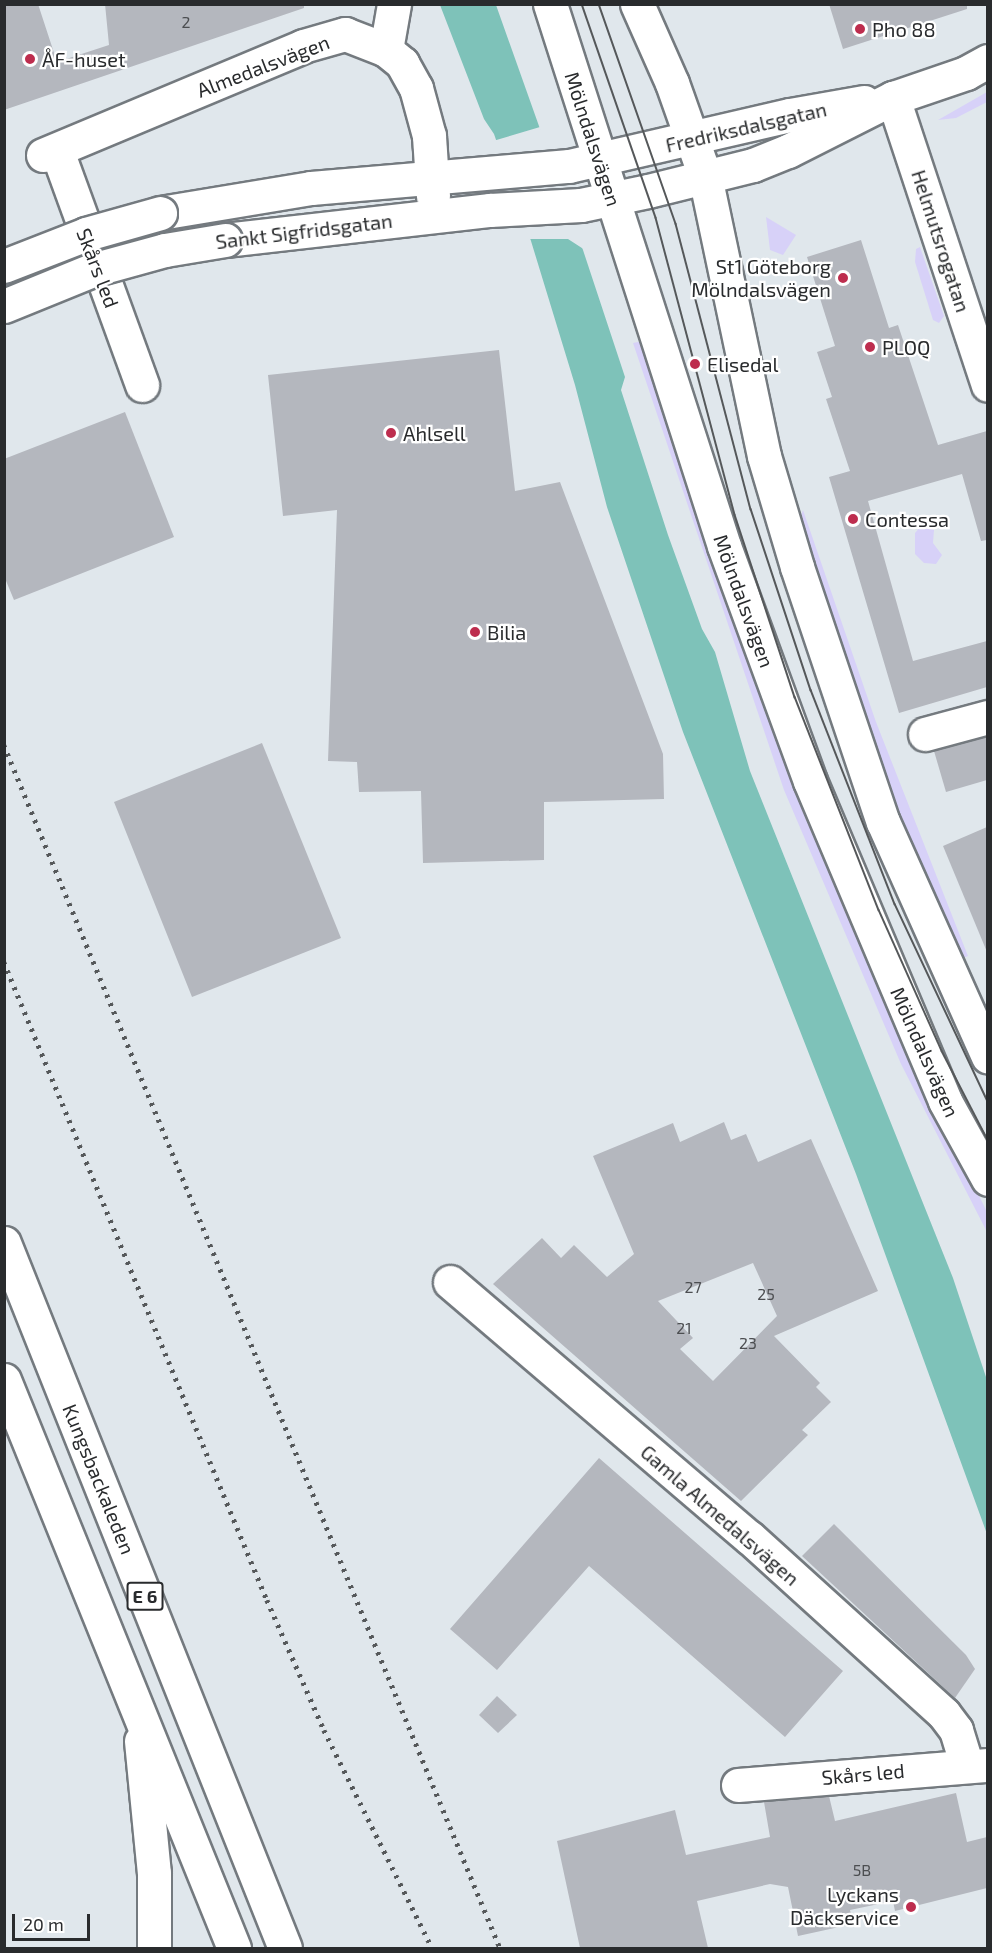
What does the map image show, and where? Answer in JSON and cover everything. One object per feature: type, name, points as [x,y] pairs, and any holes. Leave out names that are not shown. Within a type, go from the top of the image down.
[{"type":"main road","points":[[386,50],[394,4]]},
{"type":"main road","name":"Mölndalsvägen","points":[[550,4],[723,546],[810,781],[945,1101],[987,1179]]},
{"type":"main road","points":[[637,4],[694,138],[705,176],[764,456],[797,567],[883,822],[987,1058]]},
{"type":"main road","name":"Almedalsvägen","points":[[50,153],[303,46],[345,34],[386,50],[402,63],[416,88],[429,136],[434,216]]},
{"type":"main road","name":"Fredriksdalsgatan","points":[[612,199],[705,176],[788,151],[893,98],[966,73],[987,61]]},
{"type":"main road","name":"Fredriksdalsgatan","points":[[599,161],[790,115],[893,98]]},
{"type":"main road","name":"Helmutsrogatan","points":[[893,98],[987,385]]},
{"type":"main road","name":"Skårs led","points":[[50,153],[142,385]]},
{"type":"main road","name":"Sankt Sigfridsgatan","points":[[4,266],[86,234],[220,201],[432,176],[505,173],[599,161]]},
{"type":"main road","name":"Sankt Sigfridsgatan","points":[[4,306],[92,270],[165,250],[225,240],[434,216],[518,207],[570,205],[612,199]]},
{"type":"main road","points":[[925,734],[987,717]]},
{"type":"main road","name":"Kungsbackaleden","points":[[4,1243],[285,1948]]},
{"type":"main road","name":"Gamla Almedalsvägen","points":[[450,1282],[748,1538],[945,1714],[977,1765]]},
{"type":"main road","name":"E 6","points":[[4,1380],[137,1703],[234,1948]]},
{"type":"main road","points":[[137,1703],[154,1873],[154,1948]]},
{"type":"main road","name":"Skårs led","points":[[738,1785],[977,1765]]},
{"type":"shaded area","points":[[440,5],[496,5],[583,250],[625,377],[621,390],[668,535],[702,629],[715,652],[750,771],[953,1278],[987,1380],[987,1534],[856,1174],[683,732],[607,507],[575,385],[531,241],[494,134],[484,119]]},
{"type":"shaded area","points":[[987,92],[987,102],[956,118],[938,120]]},
{"type":"shaded area","points":[[766,217],[796,235],[783,255],[770,250]]},
{"type":"shaded area","points":[[920,247],[944,316],[939,323],[933,320],[915,262],[916,249]]},
{"type":"shaded area","points":[[643,341],[787,770],[886,1008],[987,1212],[987,1232],[901,1064],[784,790],[633,343]]},
{"type":"shaded area","points":[[803,510],[876,722],[968,956],[955,961],[904,845],[826,614],[800,518]]},
{"type":"shaded area","points":[[921,526],[934,530],[933,543],[942,555],[936,564],[924,563],[915,554],[915,533]]},
{"type":"pier","points":[[540,127],[585,250],[568,239],[529,239],[493,141]]},
{"type":"building","points":[[4,4],[38,4],[57,62],[109,45],[105,4],[304,4],[304,8],[4,110]]},
{"type":"building","points":[[829,4],[967,4],[967,9],[843,49]]},
{"type":"building","points":[[861,240],[889,328],[898,325],[938,445],[987,431],[987,540],[981,541],[962,474],[868,501],[913,661],[987,641],[987,687],[899,713],[829,477],[850,471],[826,399],[832,397],[817,352],[835,346],[807,257]]},
{"type":"building","name":"Bilia","points":[[499,350],[515,491],[560,482],[663,754],[664,799],[544,802],[544,860],[423,863],[421,791],[359,792],[357,762],[328,761],[337,510],[283,516],[268,375]]},
{"type":"building","points":[[125,412],[174,537],[14,600],[4,576],[4,459]]},
{"type":"building","points":[[987,737],[987,780],[946,792],[934,751]]},
{"type":"building","points":[[262,743],[341,938],[192,997],[114,802]]},
{"type":"building","points":[[987,827],[987,952],[943,846]]},
{"type":"building","points":[[724,1122],[731,1140],[746,1134],[758,1162],[811,1139],[878,1291],[774,1336],[820,1383],[816,1387],[831,1402],[802,1430],[808,1435],[741,1501],[493,1284],[542,1238],[561,1258],[574,1245],[607,1277],[634,1254],[593,1156],[673,1123],[680,1142]],"holes":[[[753,1263],[777,1316],[713,1381],[680,1349],[693,1338],[658,1301]]]},
{"type":"building","points":[[599,1458],[843,1671],[785,1737],[589,1566],[497,1670],[450,1629]]},
{"type":"building","points":[[834,1524],[966,1655],[975,1669],[955,1698],[802,1556]]},
{"type":"building","points":[[497,1696],[517,1715],[498,1733],[479,1715]]},
{"type":"building","points":[[956,1793],[967,1842],[987,1837],[987,1888],[895,1911],[893,1901],[850,1910],[853,1924],[798,1936],[788,1887],[770,1884],[697,1901],[708,1948],[580,1948],[557,1841],[675,1810],[686,1855],[770,1837],[764,1802],[829,1796],[835,1821]]},
{"type":"tram line","points":[[582,4],[656,218],[735,515],[795,697],[879,910],[942,1051],[988,1140]]},
{"type":"tram line","points":[[599,4],[676,224],[751,509],[811,690],[895,904],[988,1102]]},
{"type":"railway","points":[[4,745],[500,1948]]},
{"type":"railway","points":[[4,962],[267,1600],[324,1730],[432,1948]]},
{"type":"place","name":"Pho 88","points":[[860,29]]},
{"type":"place","name":"ÅF-huset","points":[[30,59]]},
{"type":"place","name":"St1 Göteborg Mölndalsvägen","points":[[843,278]]},
{"type":"place","name":"PLOQ","points":[[870,347]]},
{"type":"place","name":"Elisedal","points":[[695,364]]},
{"type":"place","name":"Ahlsell","points":[[391,433]]},
{"type":"place","name":"Contessa","points":[[853,519]]},
{"type":"place","name":"Bilia","points":[[475,632]]},
{"type":"place","name":"Lyckans Däckservice","points":[[911,1907]]}]
